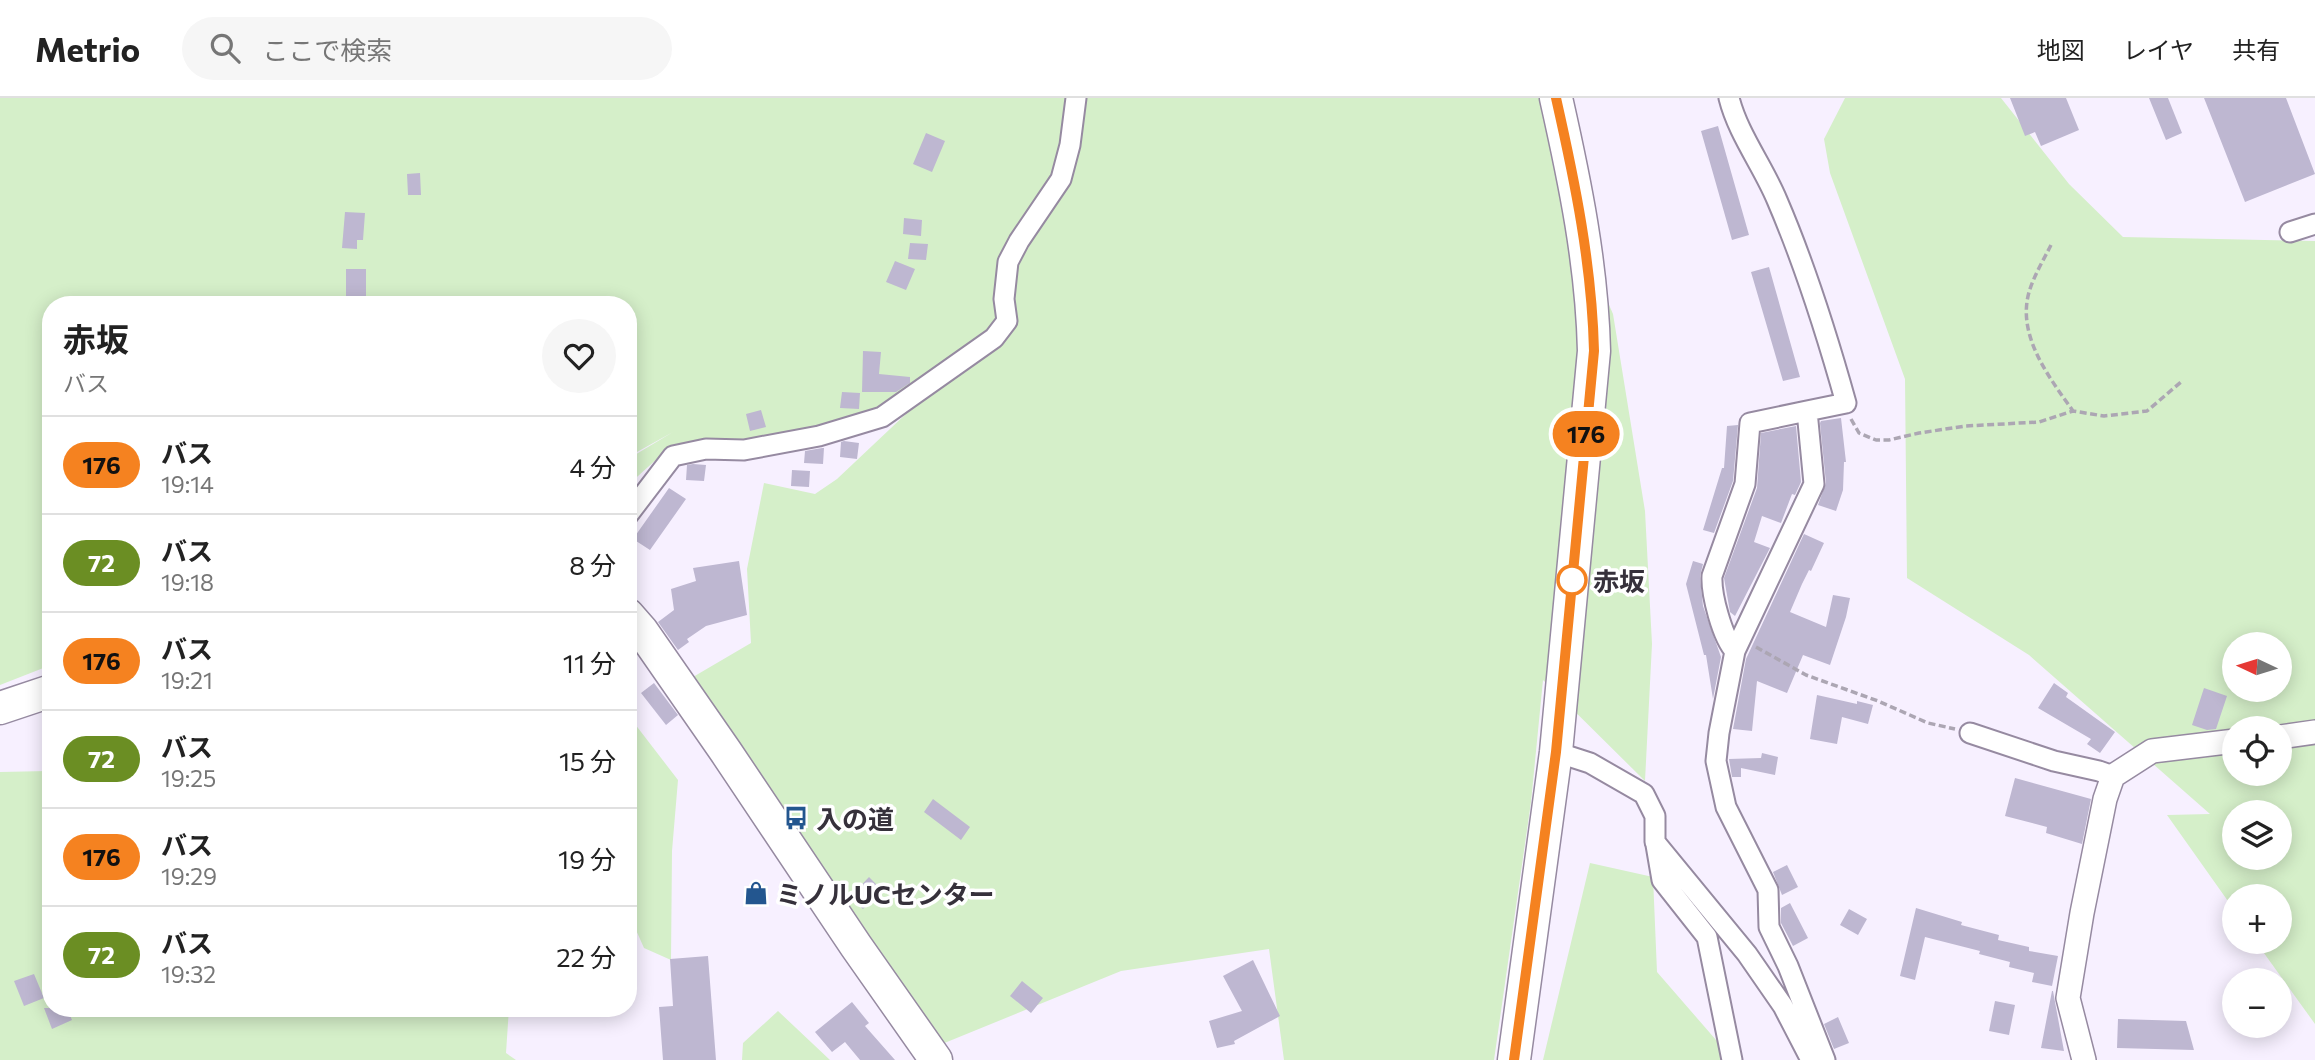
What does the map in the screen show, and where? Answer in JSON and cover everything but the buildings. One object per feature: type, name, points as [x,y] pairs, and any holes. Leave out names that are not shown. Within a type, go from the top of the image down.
[{"type":"highway","points":[[1514,1060],[1556,752],[1594,351],[1593,304],[1586,244],[1556,98]]},
{"type":"highway","points":[[637,625],[936,1060]]},
{"type":"highway","points":[[0,708],[42,694]]},
{"type":"street","points":[[637,503],[673,456],[706,449],[744,450],[781,444],[882,417],[994,338],[1007,321],[1004,299],[1008,262],[1061,179],[1070,145],[1076,98]]},
{"type":"street","points":[[1730,98],[1733,112],[1792,234],[1846,403],[1750,423],[1745,484],[1712,576],[1712,587],[1728,643],[1739,645]]},
{"type":"street","points":[[2290,232],[2315,224]]},
{"type":"street","points":[[1807,411],[1814,484],[1739,645],[1719,733],[1716,761],[1726,807],[1768,890],[1769,927],[1788,966],[1825,1060]]},
{"type":"street","points":[[2292,735],[2315,732]]},
{"type":"street","points":[[1970,733],[2054,761],[2113,776]]},
{"type":"street","points":[[2084,1060],[2068,998],[2105,799],[2113,776],[2152,751],[2222,743]]},
{"type":"street","points":[[1556,752],[1590,763],[1644,794],[1655,816],[1655,842],[1662,880],[1707,937],[1732,1060]]},
{"type":"street","points":[[1655,842],[1747,954],[1783,1006],[1811,1060]]},
{"type":"path","points":[[2052,245],[2029,289],[2026,316],[2036,357],[2073,411]]},
{"type":"path","points":[[1846,403],[1852,424],[1859,433],[1876,440],[1966,426],[2039,422],[2073,411],[2104,416],[2147,411],[2181,382]]},
{"type":"path","points":[[1739,645],[1806,675],[1878,701],[1928,723],[1970,733]]},
{"type":"green space","points":[[0,98],[1543,98],[1564,201],[1613,314],[1645,511],[1652,644],[1645,781],[1543,680],[1531,802],[1494,1060],[1284,1060],[1269,949],[1121,971],[942,1044],[739,741],[693,677],[751,643],[747,569],[764,483],[815,494],[837,479],[962,361],[998,320],[950,361],[886,406],[724,455],[658,458],[637,477],[637,454],[673,432],[637,452],[637,296],[42,296],[42,669],[0,685]]},
{"type":"green space","points":[[1845,98],[2001,98],[2069,184],[2123,237],[2315,241],[2315,1024],[2292,992],[2292,968],[2275,968],[2265,954],[2292,954],[2292,884],[2222,884],[2222,893],[2167,815],[2210,814],[2029,655],[1907,578],[1905,379],[1830,173],[1824,139]]},
{"type":"green space","points":[[637,727],[678,780],[672,851],[671,960],[644,948],[637,932]]},
{"type":"green space","points":[[42,771],[42,1017],[508,1017],[506,1053],[516,1060],[0,1060],[0,772]]},
{"type":"green space","points":[[1590,863],[1653,877],[1657,972],[1723,1048],[1721,1060],[1543,1060]]},
{"type":"green space","points":[[778,1011],[830,1060],[742,1060],[743,1043]]},
{"type":"bus line","name":"176","points":[[1514,1060],[1556,752],[1594,351],[1593,304],[1586,244],[1556,98]]},
{"type":"place","name":"赤坂","points":[[1572,580]]},
{"type":"place","name":"入の道","points":[[796,818]]},
{"type":"place","name":"ミノルUCセンター","points":[[756,893]]}]
